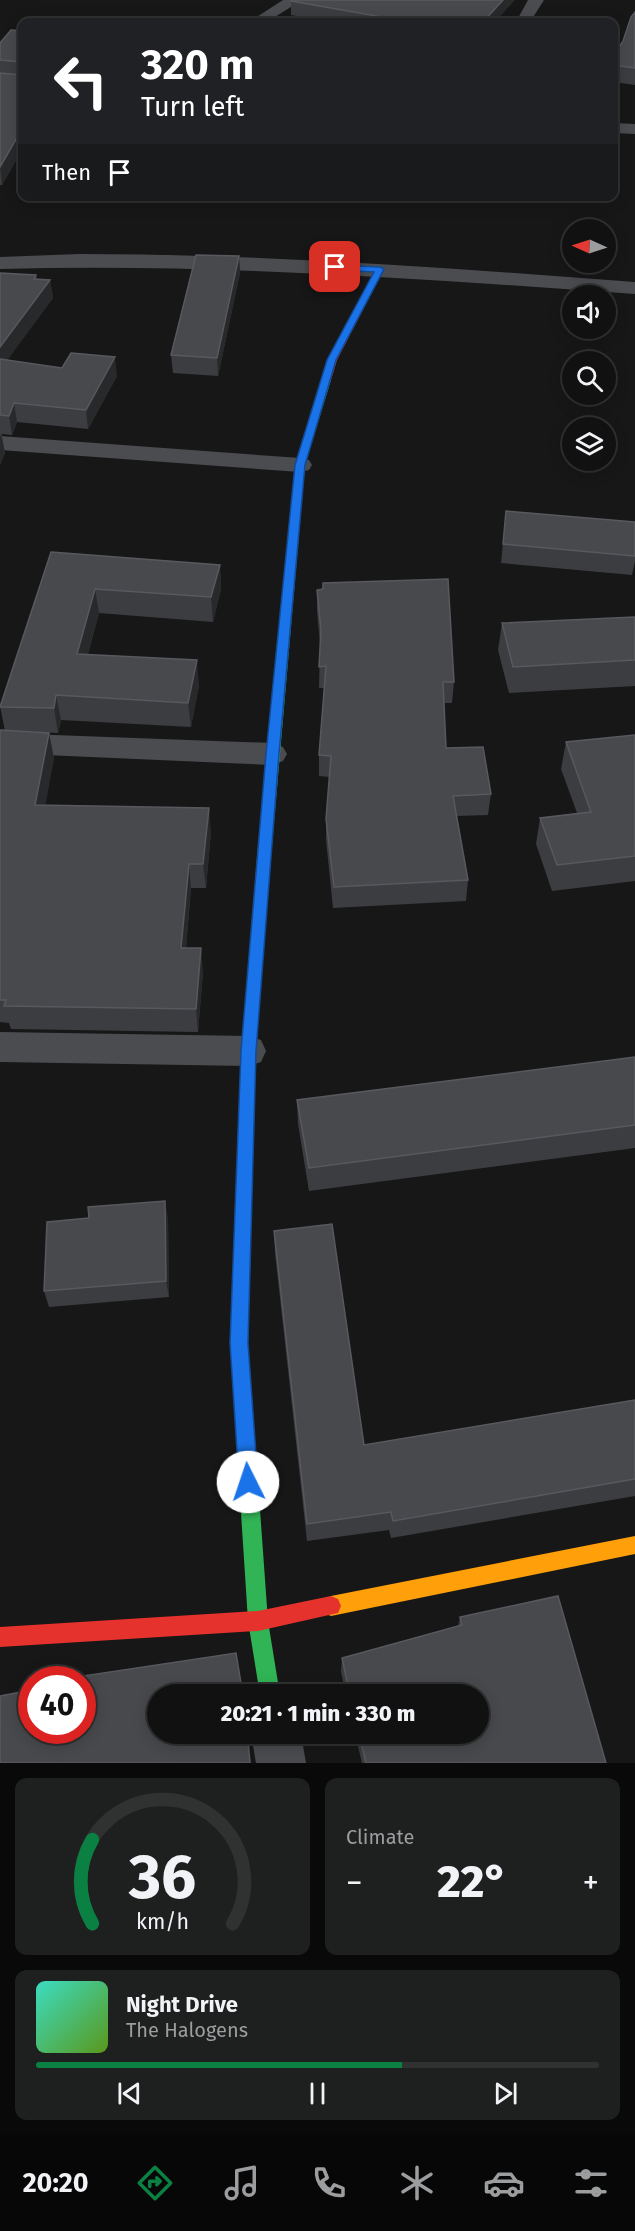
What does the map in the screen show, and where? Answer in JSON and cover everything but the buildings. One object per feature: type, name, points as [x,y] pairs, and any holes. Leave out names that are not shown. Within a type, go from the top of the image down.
[{"type":"street","points":[[264,18],[294,0]]},
{"type":"street","points":[[525,18],[536,0]]},
{"type":"street","points":[[618,128],[635,129]]},
{"type":"street","points":[[0,263],[112,259],[380,269],[635,288]]},
{"type":"street","points":[[268,1684],[258,1621],[239,1343],[248,1051],[272,754],[300,465],[332,360],[380,269]]},
{"type":"street","points":[[0,443],[300,465]]},
{"type":"street","points":[[0,742],[272,754]]},
{"type":"street","points":[[0,1047],[248,1051]]},
{"type":"street","points":[[0,1637],[258,1621],[635,1545]]},
{"type":"street","points":[[278,1744],[281,1763]]},
{"type":"traffic: fast","points":[[265,846],[300,465],[326,380]]},
{"type":"traffic: fast","points":[[240,1299],[239,1343],[258,1621],[268,1684]]},
{"type":"traffic: slow","points":[[240,1299],[248,1051],[265,846]]},
{"type":"traffic: slow","points":[[331,1606],[635,1545]]},
{"type":"traffic: jam","points":[[326,380],[332,360],[380,269]]},
{"type":"traffic: jam","points":[[0,1637],[258,1621],[331,1606]]},
{"type":"route","points":[[248,1482],[239,1343],[248,1051],[272,754],[300,465],[332,360],[380,269],[335,267]]}]
